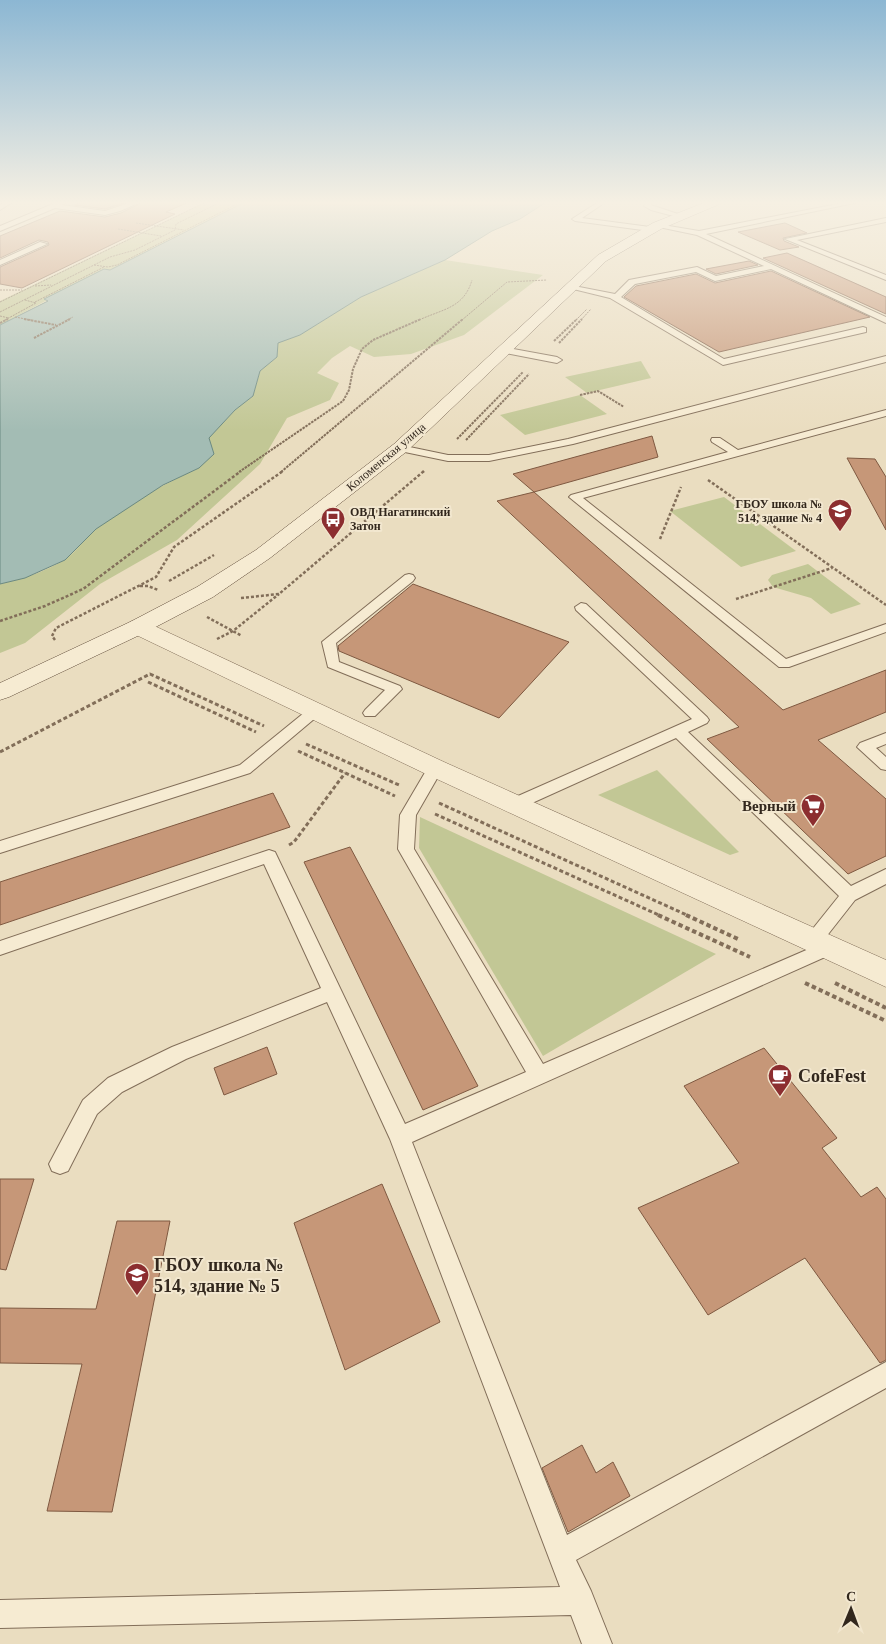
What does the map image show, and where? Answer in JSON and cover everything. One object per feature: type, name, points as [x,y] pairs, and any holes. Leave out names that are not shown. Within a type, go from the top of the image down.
[{"type":"street","name":"Коломенская улица","points":[[0,692],[138,627],[205,592],[263,554],[400,448],[580,278]]},
{"type":"street","points":[[138,627],[435,768],[886,974]]},
{"type":"lane","points":[[616,298],[632,282],[653,278]]},
{"type":"lane","points":[[795,278],[886,320]]},
{"type":"lane","points":[[569,287],[606,294],[616,298],[723,362],[863,330]]},
{"type":"lane","points":[[503,350],[556,360]]},
{"type":"lane","points":[[400,448],[448,458],[489,458],[678,417],[886,359]]},
{"type":"lane","points":[[886,413],[575,497],[784,664],[886,628]]},
{"type":"lane","points":[[716,440],[736,453]]},
{"type":"lane","points":[[370,713],[395,689],[333,664],[329,642],[408,578]]},
{"type":"lane","points":[[515,804],[702,720],[581,608]]},
{"type":"lane","points":[[0,847],[245,769],[315,711]]},
{"type":"lane","points":[[678,731],[850,895]]},
{"type":"lane","points":[[886,738],[865,747],[886,765]]},
{"type":"lane","points":[[435,768],[408,815],[406,849],[540,1075]]},
{"type":"lane","points":[[0,948],[269,856],[400,1138],[560,1554],[597,1644]]},
{"type":"lane","points":[[400,1138],[785,966],[820,944],[850,895],[886,876]]},
{"type":"lane","points":[[60,1164],[90,1107],[115,1085],[179,1053],[331,992]]},
{"type":"lane","points":[[560,1554],[886,1374]]},
{"type":"lane","points":[[0,1614],[581,1602]]},
{"type":"path","points":[[0,302],[49,278]]},
{"type":"path","points":[[0,312],[69,278]]},
{"type":"path","points":[[0,322],[83,278]]},
{"type":"path","points":[[0,621],[45,606],[83,589],[219,486],[312,424],[343,401],[349,390],[352,369],[362,349],[373,340],[462,301],[469,290],[472,280]]},
{"type":"path","points":[[57,641],[52,636],[56,628],[156,577],[174,547],[278,475],[508,282],[550,280],[544,285]]},
{"type":"path","points":[[60,282],[71,284]]},
{"type":"path","points":[[32,286],[54,285]]},
{"type":"path","points":[[0,290],[24,290]]},
{"type":"path","points":[[448,458],[606,294]]},
{"type":"path","points":[[24,300],[36,302]]},
{"type":"path","points":[[0,316],[10,318]]},
{"type":"path","points":[[34,338],[73,317]]},
{"type":"path","points":[[15,318],[57,326]]},
{"type":"path","points":[[580,395],[598,391]]},
{"type":"path","points":[[652,559],[689,466],[886,605]]},
{"type":"path","points":[[138,586],[156,589],[214,555]]},
{"type":"path","points":[[713,607],[833,568]]},
{"type":"path","points":[[212,642],[233,631],[279,594]]},
{"type":"path","points":[[0,752],[150,674],[282,739],[345,773],[417,800],[744,941]]},
{"type":"path","points":[[148,682],[282,739],[785,966],[886,1008]]},
{"type":"path","points":[[269,856],[294,842],[345,773]]},
{"type":"path","points":[[785,966],[886,1021]]},
{"type":"green space","points":[[48,278],[89,278],[0,325],[0,301]]},
{"type":"green space","points":[[405,278],[539,278],[464,335],[411,354],[374,357],[350,346],[332,358],[317,373],[339,383],[330,400],[287,418],[260,464],[177,540],[100,584],[25,643],[0,653],[0,584],[33,575],[64,560],[97,528],[121,511],[159,488],[199,468],[209,438],[235,410],[253,396],[260,371],[277,357],[278,343],[300,335],[361,297]]},
{"type":"green space","points":[[641,361],[651,378],[587,393],[565,377]]},
{"type":"green space","points":[[580,395],[607,414],[525,435],[500,415]]},
{"type":"green space","points":[[724,497],[796,551],[741,567],[670,511]]},
{"type":"green space","points":[[808,564],[861,604],[831,614],[811,598],[773,587],[768,580],[772,575]]},
{"type":"green space","points":[[657,770],[739,852],[730,855],[598,795]]},
{"type":"green space","points":[[420,817],[716,954],[543,1056],[419,848]]},
{"type":"water","points":[[87,278],[405,278],[361,297],[300,335],[278,343],[277,357],[260,371],[253,396],[235,410],[209,438],[214,454],[199,468],[163,485],[96,529],[65,560],[25,578],[0,584],[0,325],[48,301],[44,299]]},
{"type":"building","points":[[0,278],[43,278],[22,288],[0,284]]},
{"type":"building","points":[[677,278],[704,278],[715,283],[740,278],[785,278],[870,317],[719,352],[624,297],[636,286]]},
{"type":"building","points":[[806,278],[843,278],[886,297],[886,314]]},
{"type":"building","points":[[652,436],[658,457],[534,492],[513,474]]},
{"type":"building","points":[[847,458],[875,459],[886,477],[886,530]]},
{"type":"building","points":[[534,492],[783,710],[886,670],[886,712],[818,740],[886,799],[886,856],[848,874],[707,739],[739,727],[497,501]]},
{"type":"building","points":[[413,584],[569,642],[499,718],[339,651],[338,646]]},
{"type":"building","points":[[273,793],[290,827],[0,925],[0,882]]},
{"type":"building","points":[[350,847],[478,1086],[423,1110],[304,862]]},
{"type":"building","points":[[267,1047],[277,1074],[224,1095],[214,1068]]},
{"type":"building","points":[[764,1048],[837,1138],[822,1148],[861,1197],[877,1187],[886,1199],[886,1360],[880,1363],[805,1258],[708,1315],[638,1208],[739,1163],[684,1086]]},
{"type":"building","points":[[0,1179],[34,1179],[6,1270],[0,1269]]},
{"type":"building","points":[[382,1184],[440,1322],[345,1370],[294,1223]]},
{"type":"building","points":[[117,1221],[170,1221],[112,1512],[47,1511],[82,1364],[0,1363],[0,1308],[96,1309]]},
{"type":"building","points":[[582,1445],[596,1473],[613,1462],[630,1496],[568,1532],[542,1468]]},
{"type":"place","name":"ГБОУ школа № 514, здание № 4","points":[[840,532]]},
{"type":"place","name":"ОВД Нагатинский Затон","points":[[333,540]]},
{"type":"place","name":"Верный","points":[[813,827]]},
{"type":"place","name":"CofeFest","points":[[780,1097]]},
{"type":"place","name":"ГБОУ школа № 514, здание № 5","points":[[137,1296]]}]
